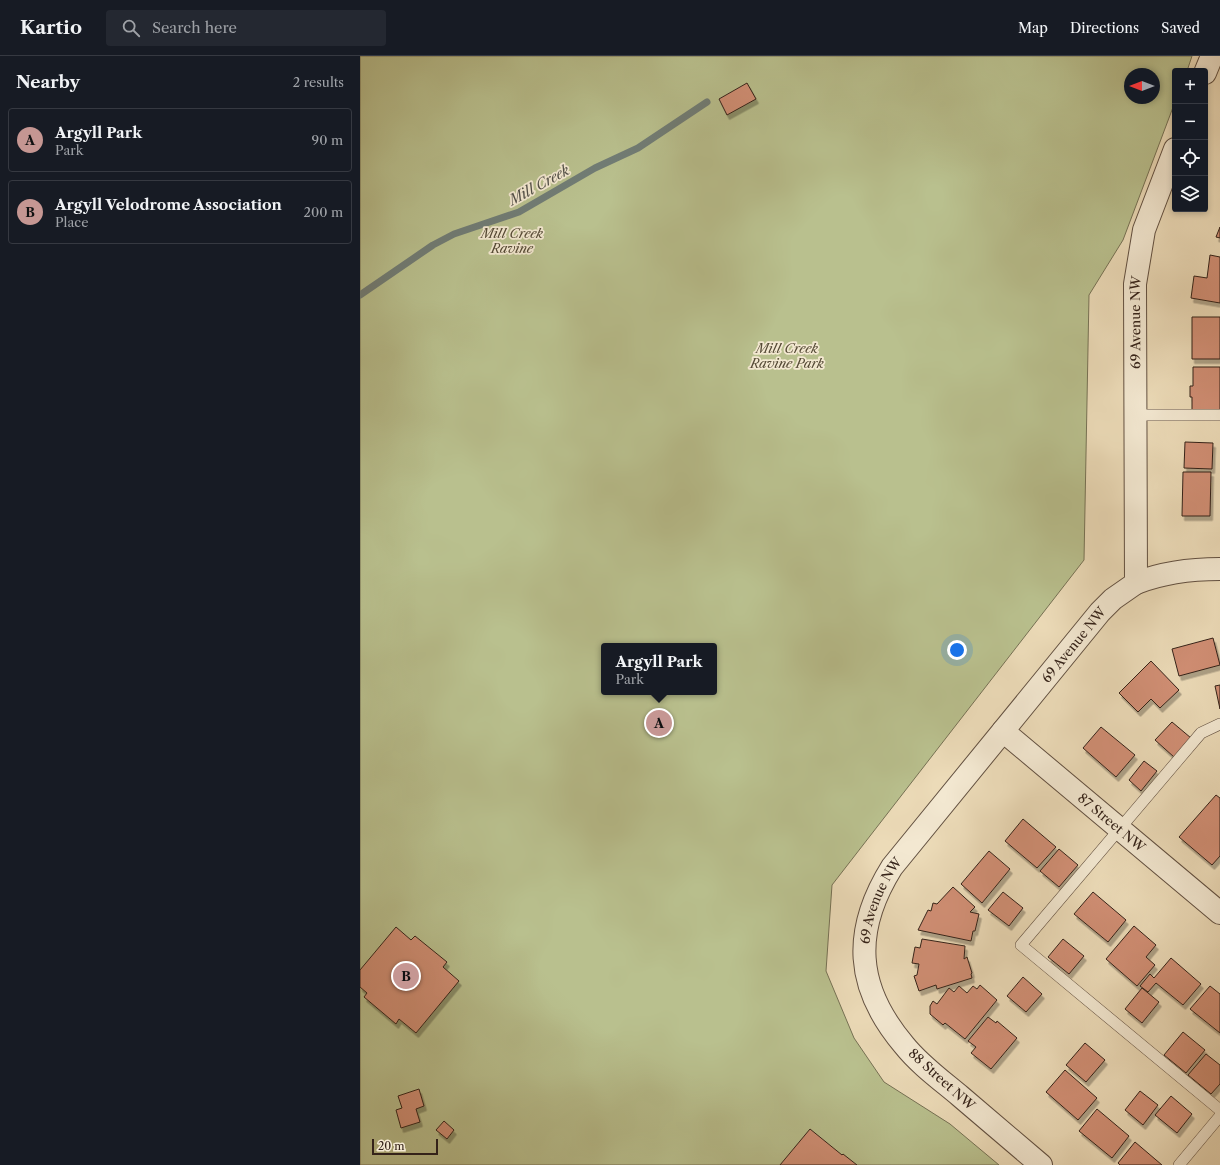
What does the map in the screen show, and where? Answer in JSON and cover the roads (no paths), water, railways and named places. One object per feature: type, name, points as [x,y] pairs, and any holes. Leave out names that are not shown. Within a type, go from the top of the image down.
[{"type":"street","points":[[1207,68],[1212,56]]},
{"type":"street","name":"69 Avenue NW","points":[[866,975],[864,956],[868,918],[882,883],[892,867],[1100,612],[1113,599],[1136,583],[1134,415],[1137,269],[1144,230],[1172,157]]},
{"type":"street","points":[[1136,583],[1159,574],[1177,571],[1220,569]]},
{"type":"street","name":"87 Street NW","points":[[1003,731],[1220,913]]},
{"type":"street","name":"88 Street NW","points":[[866,975],[881,1013],[904,1046],[932,1073],[1042,1165]]},
{"type":"lane","points":[[1134,415],[1220,415]]},
{"type":"lane","points":[[1220,724],[1201,733],[1021,945],[1220,1110]]},
{"type":"lane","points":[[1179,1165],[1220,1116]]},
{"type":"waterway","name":"Mill Creek","points":[[360,295],[433,245],[454,234],[519,212],[595,168],[638,148],[707,102]]},
{"type":"place","name":"Argyll Park","points":[[659,723]]},
{"type":"place","name":"Argyll Velodrome Association","points":[[406,976]]},
{"type":"park label","name":"Mill Creek Ravine","points":[[512,240]]},
{"type":"park label","name":"Mill Creek Ravine Park","points":[[787,356]]}]
